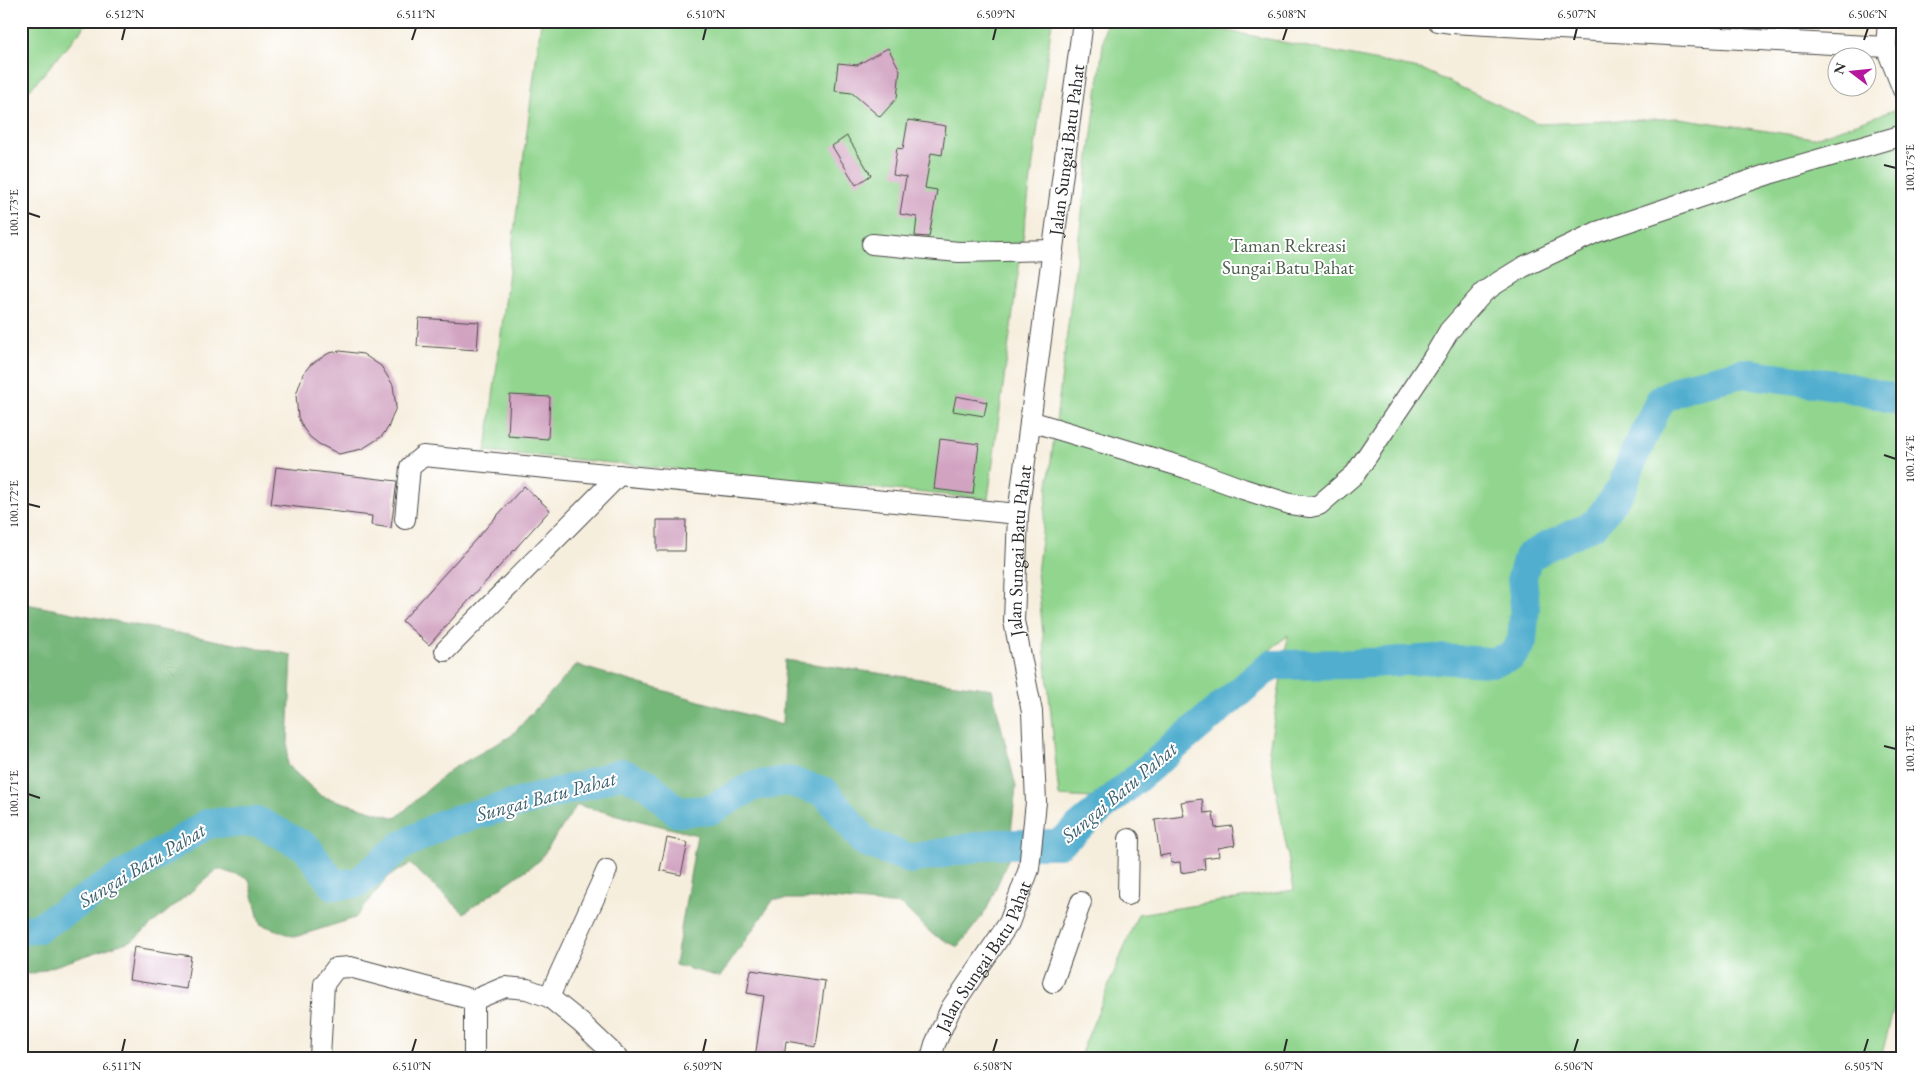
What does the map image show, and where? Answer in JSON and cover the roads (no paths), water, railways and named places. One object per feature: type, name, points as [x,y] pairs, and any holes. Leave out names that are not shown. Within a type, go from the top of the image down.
[{"type":"street","name":"Jalan Sungai Batu Pahat","points":[[931,1058],[951,1008],[1009,923],[1030,870],[1036,802],[1032,712],[1014,621],[1018,514],[1083,21]]},
{"type":"street","points":[[1438,21],[1452,24],[1886,46]]},
{"type":"street","points":[[1888,21],[1886,46],[1903,90]]},
{"type":"street","points":[[1030,421],[1177,465],[1290,504],[1310,507],[1319,505],[1355,474],[1449,331],[1474,303],[1497,283],[1523,267],[1597,232],[1769,174],[1903,135]]},
{"type":"street","points":[[872,244],[958,252],[1053,250]]},
{"type":"street","points":[[405,520],[410,467],[423,456],[1018,514]]},
{"type":"street","points":[[445,651],[619,475]]},
{"type":"street","points":[[1128,895],[1129,839]]},
{"type":"street","points":[[549,997],[608,870]]},
{"type":"street","points":[[1053,982],[1081,902]]},
{"type":"street","points":[[320,1058],[324,984],[336,968],[350,967],[474,1000],[505,987],[527,989],[549,997],[581,1023],[618,1058]]},
{"type":"street","points":[[474,1000],[474,1058]]},
{"type":"waterway","name":"Sungai Batu Pahat","points":[[21,930],[36,929],[209,823],[259,822],[307,848],[334,885],[358,883],[401,846],[445,823],[585,785],[621,773],[648,784],[677,812],[711,810],[753,786],[788,781],[825,792],[865,842],[911,859],[993,844],[1059,844],[1271,665],[1354,664],[1437,659],[1492,662],[1512,656],[1522,641],[1525,606],[1522,577],[1528,557],[1595,524],[1622,488],[1634,455],[1661,399],[1688,386],[1744,373],[1843,386],[1903,401]]},
{"type":"park label","name":"Taman Rekreasi Sungai Batu Pahat","points":[[1288,256]]}]
